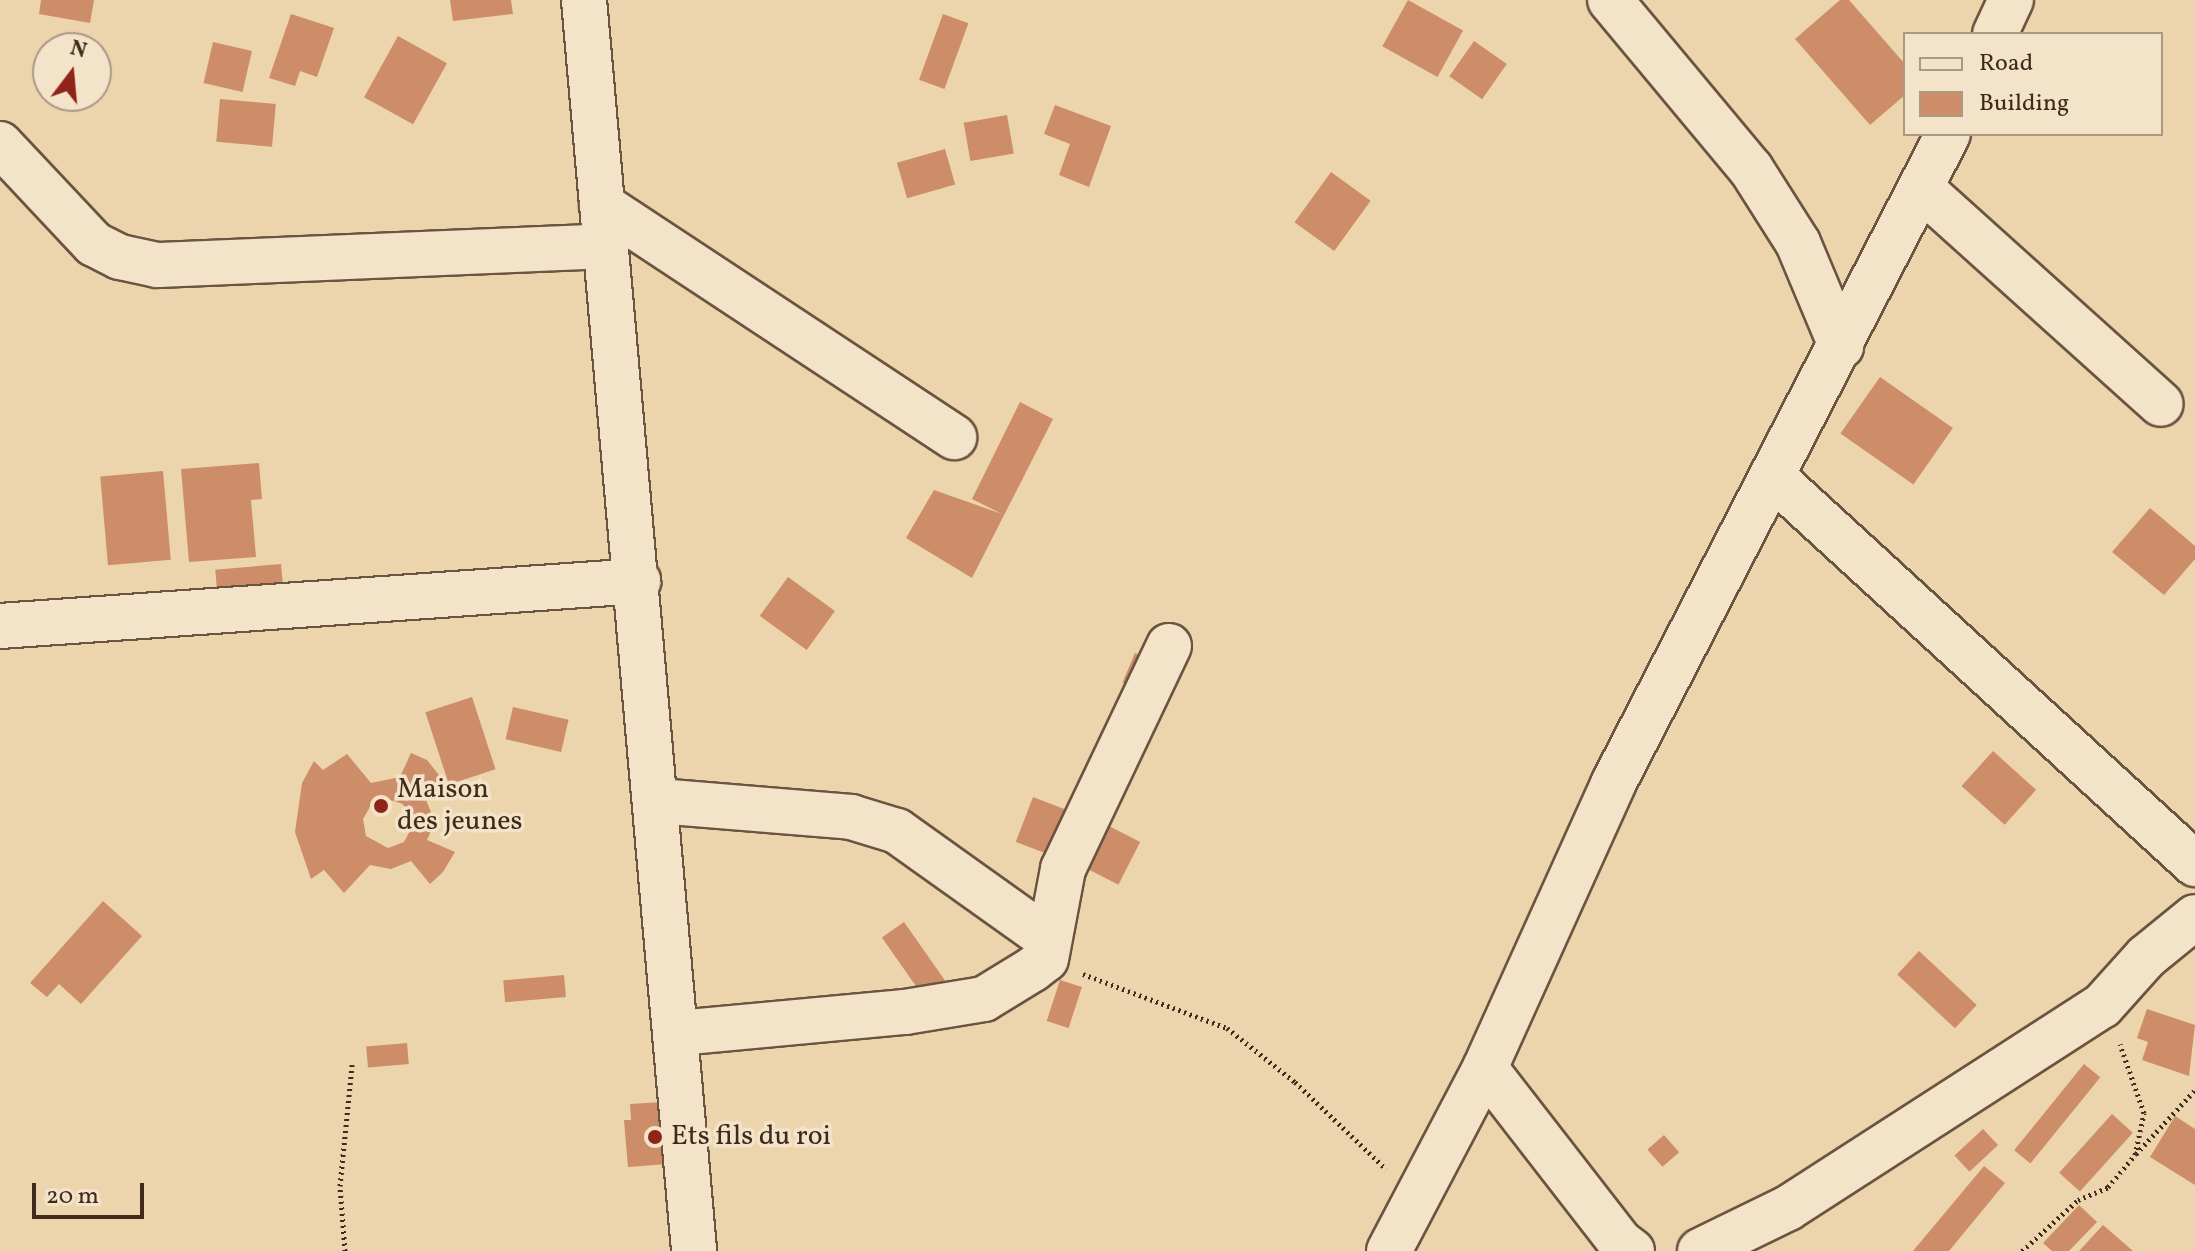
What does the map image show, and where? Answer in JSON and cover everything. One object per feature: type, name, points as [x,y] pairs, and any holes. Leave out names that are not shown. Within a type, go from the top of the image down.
[{"type":"street","points":[[584,0],[658,801],[694,1251]]},
{"type":"street","points":[[1610,0],[1751,169],[1798,243],[1841,346]]},
{"type":"street","points":[[1996,32],[2011,0]]},
{"type":"street","points":[[1389,1251],[1485,1068],[1613,784],[1947,136]]},
{"type":"street","points":[[0,144],[94,244],[120,257],[157,265],[603,226],[954,437]]},
{"type":"street","points":[[1922,189],[2161,404]]},
{"type":"street","points":[[1773,477],[2195,864]]},
{"type":"street","points":[[0,626],[638,581]]},
{"type":"street","points":[[678,1033],[905,1012],[984,999],[1047,949],[1063,869],[1169,646]]},
{"type":"street","points":[[658,801],[851,817],[897,831],[1047,949]]},
{"type":"street","points":[[1700,1251],[1788,1208],[2102,1006],[2146,957],[2195,917]]},
{"type":"street","points":[[1485,1068],[1620,1242],[1632,1251]]},
{"type":"path","points":[[1047,949],[1227,1028],[1295,1082],[1415,1197]]},
{"type":"path","points":[[2102,1006],[2144,1113],[2135,1155]]},
{"type":"path","points":[[345,1251],[340,1186],[352,1065]]},
{"type":"path","points":[[2022,1251],[2078,1200],[2108,1187],[2195,1090]]},
{"type":"building","points":[[41,0],[94,0],[90,23],[39,14]]},
{"type":"building","points":[[450,0],[511,0],[513,14],[453,21]]},
{"type":"building","points":[[1408,0],[1463,31],[1437,77],[1382,46]]},
{"type":"building","points":[[1840,0],[1849,0],[1903,62],[1903,97],[1870,125],[1795,39]]},
{"type":"building","points":[[291,14],[334,28],[317,77],[300,71],[295,86],[269,78]]},
{"type":"building","points":[[943,14],[968,23],[944,89],[919,80]]},
{"type":"building","points":[[398,36],[447,63],[413,124],[364,97]]},
{"type":"building","points":[[1474,41],[1507,64],[1482,99],[1449,76]]},
{"type":"building","points":[[213,42],[252,51],[243,92],[204,83]]},
{"type":"building","points":[[220,99],[276,104],[272,147],[216,142]]},
{"type":"building","points":[[1055,105],[1111,126],[1089,187],[1059,175],[1070,144],[1044,134]]},
{"type":"building","points":[[1007,115],[1014,153],[970,161],[964,123]]},
{"type":"building","points":[[945,149],[955,185],[907,198],[897,163]]},
{"type":"building","points":[[1331,172],[1371,201],[1334,251],[1295,222]]},
{"type":"building","points":[[1880,377],[1953,428],[1913,485],[1840,434]]},
{"type":"building","points":[[1020,402],[1053,419],[972,578],[906,538],[934,490],[1002,514],[972,499]]},
{"type":"building","points":[[259,463],[262,499],[251,500],[256,557],[189,562],[181,469]]},
{"type":"building","points":[[163,471],[171,560],[108,565],[100,476]]},
{"type":"building","points":[[2150,508],[2195,546],[2195,559],[2164,595],[2112,552]]},
{"type":"building","points":[[281,564],[284,599],[218,605],[215,570]]},
{"type":"building","points":[[788,577],[835,611],[807,650],[760,616]]},
{"type":"building","points":[[1135,653],[1149,659],[1136,688],[1122,682]]},
{"type":"building","points":[[472,697],[495,769],[449,784],[425,712]]},
{"type":"building","points":[[513,707],[569,720],[561,752],[506,739]]},
{"type":"building","points":[[1993,751],[2036,790],[2005,825],[1962,786]]},
{"type":"building","points":[[411,753],[427,760],[443,780],[424,795],[435,822],[427,840],[455,852],[443,872],[430,884],[411,861],[391,869],[370,865],[344,893],[324,870],[311,879],[295,832],[302,783],[314,761],[323,770],[347,754],[371,783],[400,777]],"holes":[[[387,799],[403,804],[412,827],[404,842],[388,848],[366,836],[363,819],[371,805]]]},
{"type":"building","points":[[1033,797],[1069,811],[1052,856],[1016,842]]},
{"type":"building","points":[[1109,826],[1140,842],[1118,885],[1087,869]]},
{"type":"building","points":[[103,901],[142,936],[81,1004],[59,984],[47,997],[30,983]]},
{"type":"building","points":[[904,922],[950,988],[928,1004],[882,937]]},
{"type":"building","points":[[1919,951],[1977,1005],[1955,1028],[1897,974]]},
{"type":"building","points":[[564,975],[566,997],[505,1002],[503,980]]},
{"type":"building","points":[[1060,980],[1082,987],[1069,1028],[1047,1021]]},
{"type":"building","points":[[2147,1009],[2195,1025],[2189,1076],[2142,1060],[2148,1042],[2137,1038]]},
{"type":"building","points":[[407,1043],[409,1064],[368,1067],[366,1047]]},
{"type":"building","points":[[2084,1064],[2100,1077],[2030,1163],[2014,1150]]},
{"type":"building","points":[[662,1102],[667,1164],[628,1167],[624,1120],[631,1120],[630,1104]]},
{"type":"building","points":[[2112,1114],[2133,1133],[2080,1191],[2059,1173]]},
{"type":"building","points":[[2175,1116],[2195,1129],[2195,1185],[2150,1157]]},
{"type":"building","points":[[1983,1129],[1998,1145],[1969,1172],[1954,1156]]},
{"type":"building","points":[[1664,1135],[1679,1152],[1662,1167],[1647,1149]]},
{"type":"building","points":[[1984,1166],[2005,1183],[1949,1251],[1913,1251]]},
{"type":"building","points":[[2079,1205],[2097,1222],[2069,1251],[2052,1251],[2043,1243]]},
{"type":"building","points":[[2103,1225],[2133,1251],[2079,1251]]},
{"type":"place","name":"Maison des jeunes","points":[[381,806]]},
{"type":"place","name":"Ets fils du roi","points":[[655,1137]]}]
